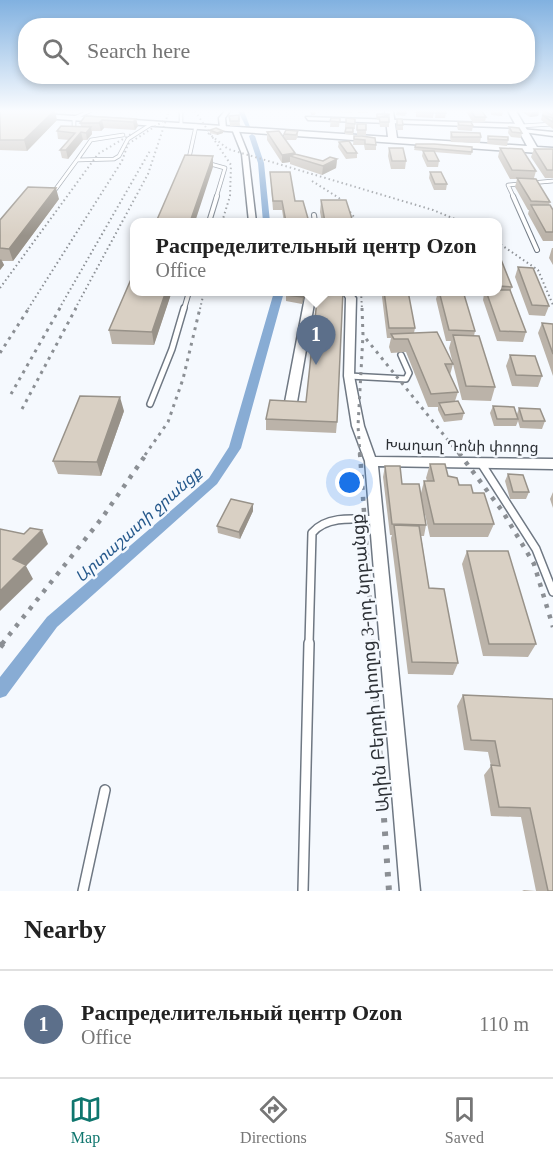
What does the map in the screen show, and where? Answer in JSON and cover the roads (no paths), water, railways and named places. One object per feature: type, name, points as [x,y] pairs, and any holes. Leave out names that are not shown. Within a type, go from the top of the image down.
[{"type":"street","points":[[244,153],[253,218]]},
{"type":"street","points":[[291,402],[310,296]]},
{"type":"street","name":"Արին Բերդի փողոց 3-րդ նրբանցք","points":[[350,296],[349,376],[358,426],[371,460],[410,891]]},
{"type":"street","name":"Խաղաղ Դոնի փողոց","points":[[371,460],[553,464]]},
{"type":"lane","points":[[43,195],[55,190],[82,153]]},
{"type":"lane","points":[[76,160],[114,159],[118,153]]},
{"type":"lane","points":[[190,153],[189,158],[222,165],[225,168],[210,218]]},
{"type":"lane","points":[[537,250],[508,185],[553,182]]},
{"type":"lane","points":[[150,404],[172,349],[188,296]]},
{"type":"lane","points":[[349,376],[406,379],[410,373],[401,354]]},
{"type":"lane","points":[[480,463],[536,549],[553,592]]},
{"type":"lane","points":[[303,891],[312,533],[317,525],[331,521],[376,520]]},
{"type":"lane","points":[[83,891],[105,790]]},
{"type":"waterway","name":"Արտաշատի ջրանցք","points":[[258,153],[261,163],[267,218]]},
{"type":"waterway","name":"Արտաշատի ջրանցք","points":[[0,690],[52,622],[213,481],[235,448],[278,296]]},
{"type":"railway","points":[[0,288],[100,153]]},
{"type":"railway","points":[[28,309],[122,161],[125,153]]},
{"type":"railway","points":[[59,309],[149,153]]},
{"type":"railway","points":[[75,309],[148,174],[155,153]]},
{"type":"railway","points":[[223,153],[231,165],[230,196],[223,218]]},
{"type":"railway","points":[[240,153],[433,210],[452,218]]},
{"type":"railway","points":[[312,181],[339,198],[355,218]]},
{"type":"railway","points":[[502,245],[538,270],[553,305]]},
{"type":"railway","points":[[200,309],[203,296]]},
{"type":"railway","points":[[361,296],[362,309]]},
{"type":"railway","points":[[0,353],[29,308]]},
{"type":"railway","points":[[11,394],[60,308]]},
{"type":"railway","points":[[22,409],[76,308]]},
{"type":"railway","points":[[145,455],[168,422],[183,379],[200,308]]},
{"type":"railway","points":[[362,308],[363,335]]},
{"type":"railway","points":[[360,455],[358,426],[363,335]]},
{"type":"railway","points":[[363,335],[460,455]]},
{"type":"railway","points":[[2,644],[102,518],[147,453]]},
{"type":"railway","points":[[360,453],[373,644]]},
{"type":"railway","points":[[459,453],[503,512],[534,564],[553,627]]},
{"type":"railway","points":[[0,647],[3,643]]},
{"type":"railway","points":[[372,643],[389,891]]},
{"type":"place","name":"Распределительный центр Ozon","points":[[316,365]]}]
